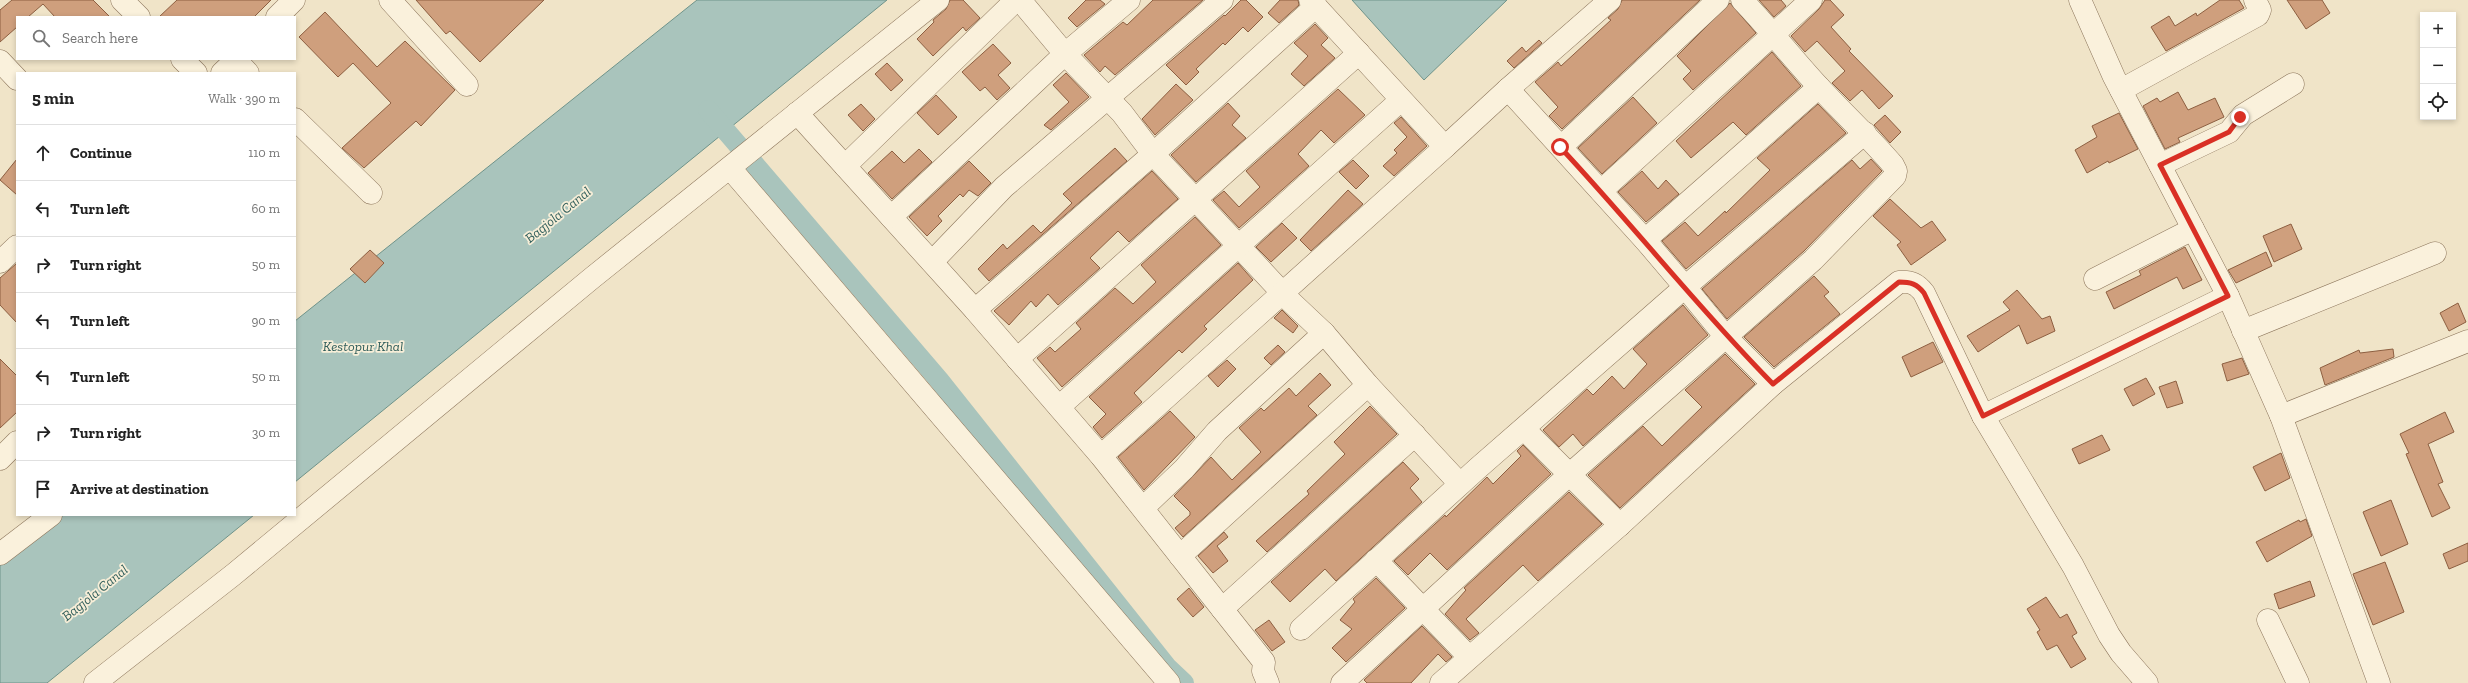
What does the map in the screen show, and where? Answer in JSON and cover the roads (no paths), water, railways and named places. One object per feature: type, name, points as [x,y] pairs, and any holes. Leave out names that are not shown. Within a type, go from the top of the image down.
[{"type":"street","points":[[122,0],[138,16]]},
{"type":"street","points":[[390,0],[467,85]]},
{"type":"street","points":[[95,683],[234,575],[592,278],[938,0]]},
{"type":"street","points":[[845,166],[1016,0]]},
{"type":"street","points":[[1020,0],[1066,54],[1106,98],[1122,113],[1153,154],[1282,292],[1324,333],[1368,385],[1460,484]]},
{"type":"street","points":[[892,217],[1066,54],[1129,0]]},
{"type":"street","points":[[932,262],[1004,187],[1222,0]]},
{"type":"street","points":[[1101,456],[1508,89],[1610,0]]},
{"type":"street","points":[[1560,147],[1718,0]]},
{"type":"street","points":[[1342,683],[1570,474],[1725,336],[1814,260],[1895,176],[1896,171],[1894,165],[1865,133],[1819,87],[1775,34],[1742,0]]},
{"type":"street","points":[[1601,190],[1811,0]]},
{"type":"street","points":[[2080,0],[2121,90],[2228,296],[2281,416],[2379,683]]},
{"type":"street","points":[[2121,90],[2258,15],[2260,10],[2255,0]]},
{"type":"street","points":[[975,310],[1153,154],[1313,3],[1445,147]]},
{"type":"street","points":[[1017,359],[1196,201],[1359,53]]},
{"type":"street","points":[[183,60],[195,72]]},
{"type":"street","points":[[0,61],[16,78]]},
{"type":"street","points":[[2160,165],[2229,132],[2240,117],[2293,84]]},
{"type":"street","points":[[1645,240],[1819,87]]},
{"type":"street","points":[[1508,89],[1645,240],[1725,336],[1773,384]]},
{"type":"street","points":[[1060,408],[1401,100]]},
{"type":"street","points":[[797,113],[975,310],[1101,456],[1264,662],[1263,671],[1268,683]]},
{"type":"street","points":[[296,120],[371,193]]},
{"type":"street","points":[[1301,629],[1460,484],[1865,133]]},
{"type":"street","points":[[735,164],[1169,683]]},
{"type":"street","points":[[2095,279],[2193,229]]},
{"type":"street","points":[[0,262],[16,247]]},
{"type":"street","points":[[2243,331],[2435,253]]},
{"type":"street","points":[[1441,683],[1620,526],[1773,384],[1899,282],[1909,282],[1918,286],[1924,293],[1983,416],[2073,566],[2110,635],[2121,653],[2146,683]]},
{"type":"street","points":[[1983,416],[2228,296]]},
{"type":"street","points":[[1143,508],[1184,469],[1217,431],[1324,333]]},
{"type":"street","points":[[2281,416],[2468,341]]},
{"type":"street","points":[[1180,556],[1368,385]]},
{"type":"street","points":[[1524,429],[1620,526]]},
{"type":"street","points":[[1222,609],[1415,435]]},
{"type":"street","points":[[0,459],[16,443]]},
{"type":"street","points":[[0,554],[50,516]]},
{"type":"street","points":[[1376,560],[1470,657]]},
{"type":"street","points":[[2268,620],[2298,683]]},
{"type":"water","name":"Kestopur Khal","points":[[697,0],[887,0],[296,481],[296,320]]},
{"type":"water","points":[[1352,0],[1507,0],[1424,80]]},
{"type":"water","name":"Bagjola Canal","points":[[51,516],[253,516],[47,683],[0,683],[0,557]]},
{"type":"waterway","points":[[708,110],[939,380],[1167,667],[1184,683]]}]
